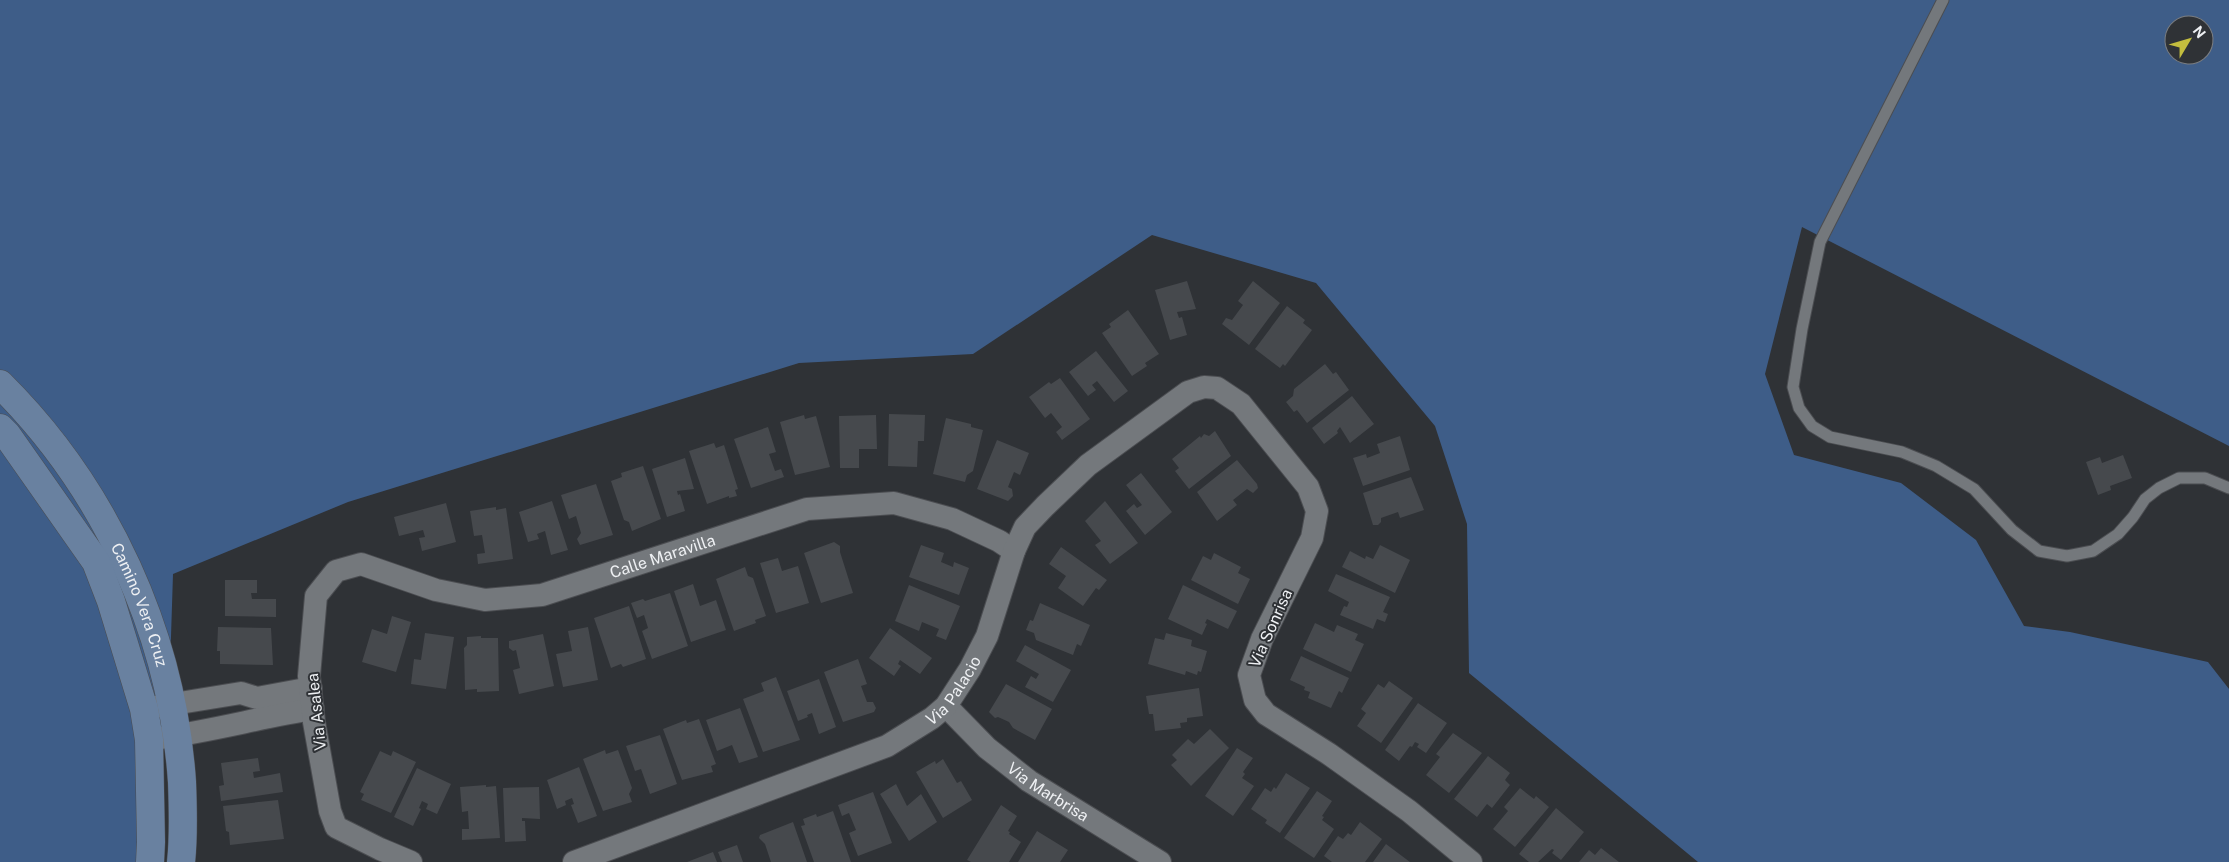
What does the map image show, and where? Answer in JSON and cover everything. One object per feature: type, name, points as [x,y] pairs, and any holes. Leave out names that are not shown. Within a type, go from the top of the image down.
[{"type":"main road","name":"Camino Vera Cruz","points":[[0,384],[19,403],[72,469],[114,540],[144,604],[178,736],[183,799],[181,862]]},
{"type":"main road","name":"Camino Vera Cruz","points":[[0,428],[7,435],[96,562],[111,601],[144,708],[149,740],[152,842],[150,862]]},
{"type":"street","name":"Via Palacio","points":[[574,862],[886,746],[932,718],[946,706],[970,669],[987,636],[1014,551],[1026,527],[1050,500],[1088,465],[1188,392],[1204,386],[1217,388]]},
{"type":"street","name":"Via Sonrisa","points":[[1217,388],[1241,404],[1308,487],[1317,511],[1312,538],[1262,639],[1249,675],[1255,700],[1266,714],[1329,754],[1409,811],[1471,862]]},
{"type":"street","name":"Calle Maravilla","points":[[316,596],[336,571],[361,564],[436,590],[485,600],[542,595],[807,509],[894,503],[952,519],[999,541],[1014,551]]},
{"type":"street","name":"Via Asalea","points":[[316,596],[309,676],[330,811],[336,827],[411,862]]},
{"type":"street","points":[[144,708],[241,693],[258,708]]},
{"type":"street","points":[[149,740],[204,732],[258,708],[312,698]]},
{"type":"street","name":"Via Marbrisa","points":[[946,706],[987,748],[1029,781],[1160,862]]},
{"type":"lane","points":[[1943,0],[1820,242],[1802,330],[1793,387],[1799,408],[1812,426],[1830,437],[1902,452],[1936,466],[1974,489],[2012,530],[2039,551],[2067,556],[2093,551],[2118,534],[2145,499],[2159,488],[2179,478],[2205,478],[2229,488]]},
{"type":"shaded area","points":[[0,0],[2229,0],[2229,446],[1802,227],[1765,374],[1794,455],[1901,483],[1976,540],[2024,626],[2070,632],[2208,662],[2229,689],[2229,862],[1698,862],[1469,673],[1467,524],[1435,426],[1316,283],[1152,235],[973,354],[799,363],[348,502],[173,574],[169,699],[150,862],[0,862]]},
{"type":"building","points":[[1187,281],[1196,309],[1177,312],[1179,318],[1182,317],[1187,335],[1170,340],[1155,290]]},
{"type":"building","points":[[1253,281],[1280,303],[1249,345],[1222,324],[1226,318],[1232,320],[1243,305],[1238,301]]},
{"type":"building","points":[[1287,306],[1305,320],[1303,323],[1312,330],[1285,366],[1283,364],[1280,368],[1255,349]]},
{"type":"building","points":[[1128,310],[1159,354],[1145,363],[1147,366],[1132,376],[1102,333],[1111,327],[1109,324]]},
{"type":"building","points":[[1096,351],[1128,391],[1114,402],[1097,381],[1092,385],[1096,390],[1088,396],[1069,372]]},
{"type":"building","points":[[1325,364],[1333,374],[1336,372],[1349,390],[1307,423],[1297,410],[1294,412],[1286,402],[1293,396],[1294,389]]},
{"type":"building","points":[[1060,378],[1090,419],[1062,440],[1056,432],[1062,427],[1051,413],[1045,418],[1029,397],[1049,382],[1051,384]]},
{"type":"building","points":[[1352,396],[1374,424],[1350,443],[1340,427],[1337,431],[1338,433],[1324,444],[1312,428]]},
{"type":"building","points":[[889,414],[925,415],[924,441],[918,441],[917,467],[888,466]]},
{"type":"building","points":[[804,415],[805,419],[816,416],[830,467],[795,475],[780,422]]},
{"type":"building","points":[[876,415],[877,449],[859,449],[859,468],[840,468],[839,416]]},
{"type":"building","points":[[946,418],[971,424],[971,427],[983,430],[973,471],[967,475],[965,482],[933,474]]},
{"type":"building","points":[[768,427],[776,452],[769,454],[775,471],[781,469],[784,477],[751,488],[734,439]]},
{"type":"building","points":[[1215,431],[1231,456],[1189,489],[1175,471],[1179,468],[1172,459],[1200,436],[1201,438],[1204,434],[1209,436]]},
{"type":"building","points":[[1400,436],[1410,470],[1363,486],[1353,458],[1366,454],[1367,458],[1380,453],[1377,444]]},
{"type":"building","points":[[997,440],[1029,453],[1020,475],[1014,472],[1008,487],[1012,489],[1013,496],[1008,501],[977,489]]},
{"type":"building","points":[[714,443],[716,448],[724,445],[738,489],[735,490],[737,496],[729,498],[729,496],[707,504],[689,451]]},
{"type":"building","points":[[2123,455],[2132,478],[2110,486],[2111,490],[2098,495],[2086,462],[2100,457],[2102,463]]},
{"type":"building","points":[[685,458],[694,489],[677,491],[678,495],[680,494],[685,511],[667,517],[652,469]]},
{"type":"building","points":[[1237,460],[1257,484],[1258,488],[1253,493],[1247,489],[1233,500],[1237,505],[1217,521],[1197,492]]},
{"type":"building","points":[[643,466],[661,519],[632,531],[629,522],[624,520],[611,481],[622,477],[621,473]]},
{"type":"building","points":[[1141,473],[1172,512],[1145,535],[1126,511],[1134,504],[1137,508],[1142,505],[1126,485]]},
{"type":"building","points":[[1411,477],[1424,510],[1400,518],[1398,512],[1381,518],[1381,522],[1378,525],[1373,525],[1363,493]]},
{"type":"building","points":[[596,484],[613,535],[580,545],[577,539],[581,533],[576,516],[569,519],[561,495]]},
{"type":"building","points":[[552,501],[568,550],[551,555],[545,531],[537,534],[539,539],[528,542],[519,512]]},
{"type":"building","points":[[1105,501],[1138,543],[1110,564],[1095,545],[1101,541],[1085,521]]},
{"type":"building","points":[[446,503],[456,542],[422,551],[419,538],[425,537],[423,530],[399,536],[394,517]]},
{"type":"building","points":[[496,507],[496,510],[506,508],[513,559],[478,564],[477,554],[485,553],[482,535],[474,536],[470,511]]},
{"type":"building","points":[[834,542],[840,546],[840,552],[853,593],[821,603],[804,553]]},
{"type":"building","points":[[921,545],[944,553],[941,562],[953,567],[954,562],[969,568],[959,595],[909,577]]},
{"type":"building","points":[[1380,545],[1410,560],[1395,593],[1342,567],[1350,551],[1365,559],[1366,556],[1373,559]]},
{"type":"building","points":[[1061,547],[1107,580],[1099,590],[1096,588],[1083,606],[1058,588],[1066,576],[1049,564]]},
{"type":"building","points":[[1214,553],[1241,567],[1238,573],[1250,579],[1238,604],[1191,580],[1203,556],[1211,560]]},
{"type":"building","points":[[778,558],[782,571],[798,566],[809,603],[776,613],[760,563]]},
{"type":"building","points":[[745,567],[748,576],[753,578],[766,616],[755,620],[756,623],[734,631],[716,579]]},
{"type":"building","points":[[1336,574],[1390,597],[1383,612],[1388,614],[1385,622],[1377,619],[1373,629],[1340,615],[1344,606],[1347,607],[1349,602],[1328,591]]},
{"type":"building","points":[[225,580],[257,580],[257,593],[251,593],[252,599],[276,599],[276,617],[225,616]]},
{"type":"building","points":[[693,584],[700,606],[716,600],[726,630],[691,642],[674,591]]},
{"type":"building","points":[[909,585],[960,606],[946,640],[936,636],[939,629],[922,622],[919,631],[895,621]]},
{"type":"building","points":[[1183,585],[1237,611],[1228,629],[1207,619],[1202,635],[1168,619]]},
{"type":"building","points":[[670,593],[688,646],[652,659],[642,631],[648,628],[644,615],[637,618],[631,603],[643,599],[645,601]]},
{"type":"building","points":[[1040,603],[1090,625],[1081,646],[1077,644],[1073,655],[1036,640],[1034,633],[1026,630],[1030,620],[1033,621]]},
{"type":"building","points":[[629,606],[646,659],[623,667],[621,664],[611,668],[594,618]]},
{"type":"building","points":[[392,616],[411,622],[396,672],[362,662],[372,629],[387,634]]},
{"type":"building","points":[[1315,623],[1334,632],[1337,625],[1358,634],[1355,640],[1364,644],[1351,672],[1303,649]]},
{"type":"building","points":[[218,627],[271,628],[273,665],[220,664],[220,651],[217,651]]},
{"type":"building","points":[[588,627],[598,680],[563,687],[556,654],[572,651],[568,631]]},
{"type":"building","points":[[890,628],[932,658],[920,674],[900,660],[898,664],[901,666],[894,676],[869,658]]},
{"type":"building","points":[[425,633],[454,637],[446,689],[411,684],[414,659],[421,660]]},
{"type":"building","points":[[1166,633],[1192,640],[1191,646],[1207,651],[1201,672],[1198,671],[1197,675],[1186,671],[1185,675],[1148,664],[1155,638],[1164,640]]},
{"type":"building","points":[[543,634],[554,686],[519,694],[513,670],[520,668],[516,650],[513,651],[509,648],[509,641]]},
{"type":"building","points":[[481,636],[481,638],[498,638],[499,691],[477,692],[477,689],[465,690],[464,648],[467,645],[467,637]]},
{"type":"building","points":[[1025,645],[1071,670],[1053,702],[1025,687],[1031,676],[1036,679],[1039,674],[1016,661]]},
{"type":"building","points":[[1301,656],[1349,678],[1342,693],[1339,691],[1331,708],[1308,698],[1310,692],[1304,690],[1305,687],[1290,680]]},
{"type":"building","points":[[858,659],[867,684],[861,686],[867,702],[873,702],[876,708],[874,712],[843,722],[824,672]]},
{"type":"building","points":[[776,677],[800,740],[763,752],[743,699],[764,691],[761,683]]},
{"type":"building","points":[[819,679],[836,727],[819,734],[812,713],[798,721],[787,691]]},
{"type":"building","points":[[1389,681],[1413,698],[1381,743],[1357,726],[1366,713],[1361,709],[1378,684],[1384,688]]},
{"type":"building","points":[[1006,684],[1052,709],[1035,740],[1013,728],[1009,722],[998,717],[995,718],[989,712]]},
{"type":"building","points":[[1199,688],[1203,716],[1187,718],[1187,722],[1180,723],[1181,728],[1155,731],[1153,714],[1149,714],[1146,696]]},
{"type":"building","points":[[1418,703],[1447,723],[1426,753],[1417,747],[1419,744],[1415,742],[1399,761],[1385,750]]},
{"type":"building","points":[[740,708],[758,757],[739,763],[732,745],[717,751],[706,720]]},
{"type":"building","points":[[699,719],[716,764],[711,766],[713,772],[682,780],[663,729],[686,720],[687,723]]},
{"type":"building","points":[[1210,729],[1229,748],[1191,786],[1171,765],[1177,760],[1172,755],[1188,739],[1194,744]]},
{"type":"building","points":[[1453,733],[1482,753],[1449,793],[1426,775],[1440,757],[1436,754]]},
{"type":"building","points":[[660,735],[677,784],[650,794],[641,769],[635,771],[626,746]]},
{"type":"building","points":[[1237,748],[1253,758],[1243,772],[1245,774],[1242,778],[1254,786],[1233,816],[1205,796]]},
{"type":"building","points":[[605,750],[606,754],[618,750],[632,788],[629,794],[632,802],[603,811],[583,759]]},
{"type":"building","points":[[380,751],[391,756],[393,751],[416,762],[391,813],[361,800],[364,794],[360,792]]},
{"type":"building","points":[[1488,756],[1510,773],[1505,780],[1510,785],[1492,808],[1487,804],[1477,817],[1454,799]]},
{"type":"building","points":[[258,758],[260,771],[253,772],[254,778],[280,773],[283,792],[221,801],[219,786],[224,785],[221,763]]},
{"type":"building","points":[[943,759],[957,783],[961,781],[972,800],[943,818],[916,772],[935,761],[936,764]]},
{"type":"building","points":[[579,767],[597,816],[578,823],[571,805],[574,804],[572,798],[565,801],[566,805],[557,809],[547,780]]},
{"type":"building","points":[[417,768],[451,784],[437,814],[426,809],[428,804],[422,801],[419,808],[421,809],[413,826],[394,817]]},
{"type":"building","points":[[1286,773],[1310,788],[1280,833],[1265,823],[1267,820],[1251,809],[1265,788],[1271,792],[1274,787],[1276,789]]},
{"type":"building","points":[[896,784],[907,806],[921,794],[937,822],[909,841],[880,794]]},
{"type":"building","points":[[486,785],[486,787],[496,786],[500,838],[462,840],[462,829],[469,829],[468,811],[462,812],[460,787]]},
{"type":"building","points":[[539,787],[540,819],[522,818],[522,821],[525,821],[526,841],[505,842],[503,788]]},
{"type":"building","points":[[1520,788],[1534,799],[1536,796],[1549,807],[1515,847],[1493,829],[1508,811],[1504,807]]},
{"type":"building","points":[[1317,791],[1332,801],[1322,816],[1324,817],[1322,820],[1334,829],[1314,858],[1284,838]]},
{"type":"building","points":[[873,792],[892,843],[858,856],[849,833],[856,830],[849,813],[842,816],[838,805]]},
{"type":"building","points":[[278,800],[284,839],[230,845],[223,806]]},
{"type":"building","points":[[1001,805],[1017,816],[1008,831],[1010,832],[1009,834],[1021,842],[1009,862],[971,862],[967,860]]},
{"type":"building","points":[[1556,808],[1584,832],[1561,860],[1552,853],[1554,850],[1552,849],[1538,862],[1529,862],[1519,854]]},
{"type":"building","points":[[833,811],[851,862],[814,862],[801,826],[805,825],[803,819],[816,814],[817,817]]},
{"type":"building","points":[[793,822],[807,862],[771,862],[765,844],[759,838],[760,835]]},
{"type":"building","points":[[1360,822],[1382,839],[1365,862],[1332,862],[1324,856],[1338,836],[1343,839],[1348,833],[1351,835]]},
{"type":"building","points":[[1037,831],[1068,850],[1060,862],[1018,862]]},
{"type":"building","points":[[1386,844],[1410,862],[1373,862]]},
{"type":"building","points":[[737,845],[743,862],[722,862],[718,852]]},
{"type":"building","points":[[1601,848],[1619,862],[1579,862],[1589,850],[1595,855]]},
{"type":"building","points":[[713,852],[717,862],[687,862]]}]
